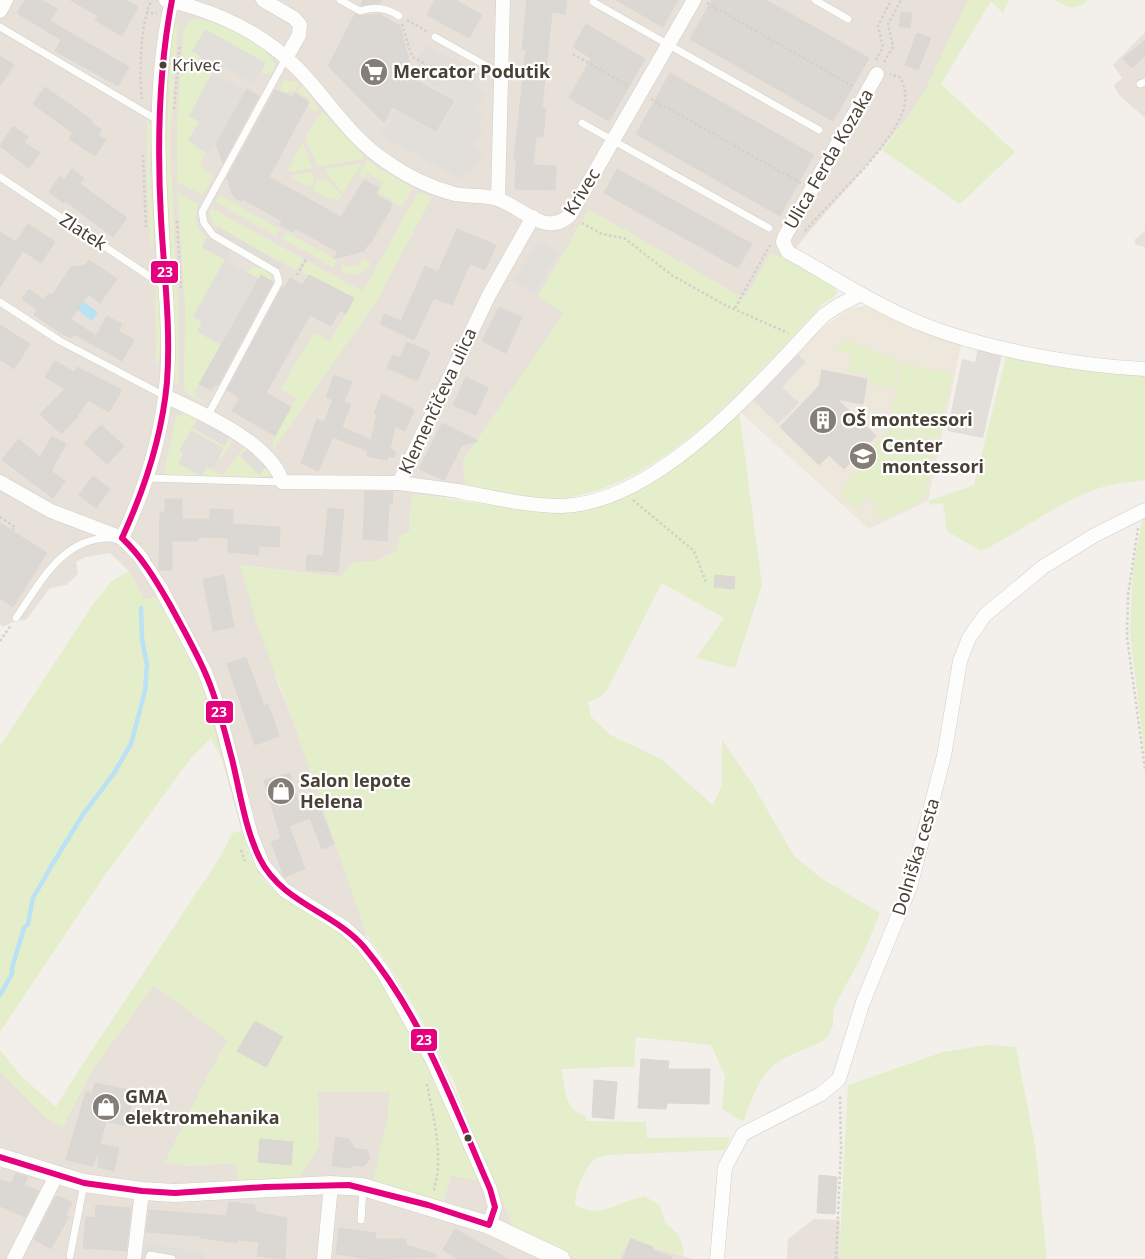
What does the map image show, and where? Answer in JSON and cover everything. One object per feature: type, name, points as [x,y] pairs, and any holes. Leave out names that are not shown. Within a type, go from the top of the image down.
[{"type":"street","points":[[0,10],[6,0]]},
{"type":"street","points":[[122,538],[147,478],[160,430],[165,396],[168,360],[166,286],[159,190],[159,121],[161,68],[170,0]]},
{"type":"street","name":"Krivec","points":[[170,0],[216,15],[239,26],[286,58],[371,151],[387,163],[420,181],[456,194],[498,199],[550,225],[561,224],[570,215],[694,0]]},
{"type":"street","points":[[263,0],[294,18],[300,25],[299,35],[286,58]]},
{"type":"street","points":[[498,199],[503,0]]},
{"type":"street","name":"Ulica Ferda Kozaka","points":[[877,74],[783,242],[788,252],[859,294],[922,324],[996,346],[1057,358],[1145,369]]},
{"type":"street","name":"Klemenčičeva ulica","points":[[282,482],[399,483],[489,295],[533,217]]},
{"type":"street","points":[[399,483],[511,501],[561,506],[599,498],[622,490],[682,454],[729,414],[823,316],[859,294]]},
{"type":"street","points":[[165,396],[207,417],[252,445],[276,467],[282,482]]},
{"type":"street","points":[[0,482],[50,511],[122,538],[140,555],[161,589],[205,672],[217,706],[251,835],[263,865],[284,890],[334,920],[359,941],[394,989],[432,1059],[492,1194],[495,1210],[489,1225]]},
{"type":"street","name":"Dolniška cesta","points":[[839,1079],[863,1002],[910,887],[944,756],[960,662],[969,638],[985,614],[1043,567],[1095,535],[1143,511]]},
{"type":"street","points":[[717,1259],[725,1166],[743,1134],[821,1094],[839,1079]]},
{"type":"street","points":[[0,1157],[84,1184],[142,1191],[175,1193],[330,1185],[363,1188],[428,1205],[489,1225],[561,1259]]},
{"type":"street","points":[[14,1259],[56,1176]]},
{"type":"street","points":[[324,1259],[330,1185]]},
{"type":"street","points":[[134,1259],[142,1191]]},
{"type":"lane","points":[[340,0],[360,11],[373,6],[393,12],[399,16]]},
{"type":"lane","points":[[814,0],[848,19]]},
{"type":"lane","points":[[593,2],[819,130]]},
{"type":"lane","points":[[0,27],[159,121]]},
{"type":"lane","points":[[435,37],[501,74]]},
{"type":"lane","points":[[207,417],[279,282],[279,277],[276,272],[213,235],[204,223],[202,212],[286,58]]},
{"type":"lane","points":[[582,123],[769,228]]},
{"type":"lane","name":"Zlatek","points":[[0,177],[166,286]]},
{"type":"lane","points":[[0,302],[60,342],[165,396]]},
{"type":"lane","points":[[147,478],[282,482]]},
{"type":"lane","points":[[16,618],[45,575],[68,550],[99,539],[122,538]]},
{"type":"lane","points":[[70,1256],[84,1184]]},
{"type":"lane","points":[[361,1220],[363,1188]]},
{"type":"lane","points":[[150,1259],[150,1255],[172,1259]]},
{"type":"path","points":[[143,105],[140,85],[142,58],[146,12],[152,0]]},
{"type":"path","points":[[702,0],[859,90]]},
{"type":"path","points":[[877,74],[893,47],[888,24],[901,0]]},
{"type":"path","points":[[399,16],[435,37]]},
{"type":"path","points":[[399,16],[412,57],[426,64]]},
{"type":"path","points":[[174,110],[180,39]]},
{"type":"path","points":[[573,54],[805,185]]},
{"type":"path","points":[[804,232],[870,160],[901,117],[905,105],[905,87],[900,77],[889,73],[877,74]]},
{"type":"path","points":[[176,214],[181,293]]},
{"type":"path","points":[[570,215],[602,234],[624,238],[674,276],[725,305],[802,339]]},
{"type":"path","points":[[297,275],[307,257]]},
{"type":"path","points":[[622,490],[694,552],[706,582]]},
{"type":"path","points":[[1143,511],[1129,586],[1127,637],[1145,770]]},
{"type":"path","points":[[0,517],[15,527],[13,530]]},
{"type":"path","points":[[0,641],[16,618]]},
{"type":"path","points":[[239,844],[248,868]]},
{"type":"path","points":[[428,1205],[436,1183],[438,1165],[437,1139],[426,1078],[432,1059]]},
{"type":"path","points":[[836,1259],[841,1149],[839,1079]]},
{"type":"shaded area","points":[[0,0],[968,0],[927,88],[907,119],[803,239],[788,260],[770,254],[745,299],[589,210],[538,296],[564,313],[463,461],[466,488],[458,499],[413,494],[409,517],[410,531],[400,536],[397,551],[376,561],[351,563],[341,577],[241,565],[279,686],[291,715],[367,935],[347,940],[280,895],[257,872],[242,831],[199,677],[158,597],[141,600],[129,571],[110,553],[85,557],[76,562],[78,574],[66,585],[50,588],[26,620],[15,621],[3,627],[0,625]]},
{"type":"shaded area","points":[[205,29],[266,63],[253,84],[217,64],[213,73],[246,91],[211,152],[206,153],[188,140],[199,122],[189,116],[212,73],[198,64],[201,57],[192,51]]},
{"type":"shaded area","points":[[1145,32],[1145,118],[1119,95],[1114,85],[1122,78],[1113,65]]},
{"type":"shaded area","points":[[427,45],[483,75],[476,87],[485,93],[475,110],[484,116],[478,125],[483,128],[472,147],[483,154],[471,174],[467,172],[462,180],[381,136],[395,110],[437,132],[456,101],[420,79],[418,59]]},
{"type":"shaded area","points":[[219,227],[284,265],[281,270],[216,233]]},
{"type":"shaded area","points":[[1145,231],[1145,247],[1136,245],[1134,240]]},
{"type":"shaded area","points":[[207,237],[231,250],[226,260],[259,279],[221,345],[197,331],[202,322],[193,317],[225,260],[202,247]]},
{"type":"shaded area","points":[[538,240],[559,252],[535,293],[514,281]]},
{"type":"shaded area","name":"Center montessori","points":[[865,306],[878,308],[962,341],[928,501],[869,529],[739,411],[810,337],[849,309]]},
{"type":"shaded area","points":[[978,348],[1002,355],[983,438],[947,431],[962,359],[975,362]]},
{"type":"shaded area","points":[[797,353],[806,362],[782,387],[799,403],[778,424],[752,399]]},
{"type":"shaded area","points":[[198,418],[230,436],[225,446],[192,428]]},
{"type":"shaded area","points":[[191,430],[224,448],[212,469],[207,467],[201,476],[178,463],[183,454],[179,451]]},
{"type":"shaded area","points":[[249,447],[268,465],[259,475],[240,456]]},
{"type":"shaded area","points":[[154,985],[228,1040],[206,1079],[186,1166],[232,1163],[237,1168],[239,1184],[319,1145],[318,1092],[390,1092],[388,1116],[443,1202],[451,1175],[496,1184],[514,1228],[577,1259],[0,1259],[0,1072],[47,1118],[63,1126],[92,1070]]},
{"type":"shaded area","points":[[814,1219],[840,1220],[839,1259],[787,1259],[788,1239]]},
{"type":"shaded area","points":[[630,1237],[653,1247],[692,1259],[619,1259]]},
{"type":"shaded area","points":[[144,1243],[206,1253],[205,1259],[142,1259]]},
{"type":"green space","points":[[968,0],[1009,0],[1003,13],[991,1],[941,84],[1015,152],[960,204],[882,150],[907,119],[926,88]]},
{"type":"green space","points":[[1054,0],[1088,0],[1084,4],[1071,7]]},
{"type":"green space","points":[[194,19],[215,23],[241,35],[265,51],[272,59],[275,67],[271,73],[261,74],[265,63],[205,29],[202,57],[198,64],[213,72],[189,116],[199,122],[195,147],[206,153],[200,166],[213,177],[203,195],[177,182],[177,123],[183,34],[187,23]]},
{"type":"green space","points":[[178,22],[170,142],[178,304],[178,388],[174,378],[174,305],[166,159],[170,61],[173,29]]},
{"type":"green space","points":[[285,80],[298,82],[295,91],[284,92],[280,89]]},
{"type":"green space","points":[[302,86],[319,108],[315,114],[309,105],[308,98],[298,92]]},
{"type":"green space","points":[[322,111],[364,156],[363,159],[318,167],[305,138]]},
{"type":"green space","points":[[147,118],[151,126],[150,173],[154,240],[151,247],[147,182]]},
{"type":"green space","points":[[303,143],[312,168],[290,172],[288,169]]},
{"type":"green space","points":[[368,159],[378,168],[413,188],[402,207],[378,192],[383,182],[367,173],[364,178],[358,175]]},
{"type":"green space","points":[[362,163],[343,194],[325,171],[325,169]]},
{"type":"green space","points":[[311,172],[314,179],[310,187],[292,179],[293,175]]},
{"type":"green space","points":[[326,178],[342,196],[339,200],[329,199],[312,190],[318,179]]},
{"type":"green space","points":[[177,192],[199,203],[196,222],[207,237],[202,247],[225,260],[193,316],[203,322],[197,332],[221,345],[194,394],[206,404],[187,394],[184,388],[185,306]]},
{"type":"green space","points":[[418,192],[432,197],[378,299],[273,450],[277,430],[297,398],[281,389],[314,332],[330,342],[354,299],[301,272],[307,261],[363,291]]},
{"type":"green space","points":[[219,195],[280,229],[276,236],[216,202]]},
{"type":"green space","points":[[211,208],[304,259],[297,271],[214,225],[209,215]]},
{"type":"green space","points":[[589,210],[745,299],[770,253],[824,277],[837,290],[836,295],[823,304],[736,396],[703,426],[669,452],[633,475],[596,491],[556,499],[522,498],[466,488],[463,461],[564,313],[538,296]]},
{"type":"green space","points":[[287,232],[337,260],[333,267],[283,239]]},
{"type":"green space","points":[[363,259],[371,263],[361,273],[353,275],[340,270],[343,264],[348,267],[360,264]]},
{"type":"green space","points":[[253,267],[260,267],[266,270],[273,281],[261,275],[259,279],[247,272]]},
{"type":"green space","points":[[155,285],[158,290],[161,330],[159,359],[156,367]]},
{"type":"green space","points":[[847,340],[900,362],[893,389],[869,384],[871,375],[847,371],[854,355],[834,349]]},
{"type":"green space","points":[[1007,352],[1145,374],[1145,480],[1113,484],[1087,493],[1056,508],[981,551],[947,531],[943,503],[931,505],[928,501],[974,485]]},
{"type":"green space","points":[[902,363],[952,374],[938,438],[888,427]]},
{"type":"green space","points":[[739,411],[762,585],[735,668],[696,658],[724,618],[662,583],[607,690],[601,697],[588,702],[591,717],[611,735],[661,759],[713,805],[722,785],[722,740],[753,785],[794,856],[821,878],[880,913],[863,954],[836,1003],[833,1011],[833,1025],[829,1035],[824,1040],[773,1065],[757,1088],[743,1122],[722,1109],[725,1076],[711,1045],[636,1037],[634,1067],[562,1069],[567,1098],[573,1109],[586,1116],[586,1121],[646,1122],[647,1138],[730,1137],[725,1150],[598,1157],[588,1166],[585,1172],[577,1193],[575,1205],[593,1211],[601,1210],[644,1196],[660,1205],[665,1223],[673,1229],[681,1241],[684,1256],[653,1247],[630,1237],[619,1259],[577,1259],[514,1228],[471,1128],[454,1082],[417,1012],[388,964],[367,935],[291,715],[256,622],[240,565],[341,577],[351,563],[376,561],[397,551],[400,536],[410,531],[409,517],[413,494],[530,509],[588,507],[617,500],[657,480],[693,452]]},
{"type":"green space","points":[[184,413],[198,418],[193,428],[224,446],[230,436],[232,441],[222,457],[218,458],[223,449],[179,451],[184,454],[178,463],[201,476],[207,466],[219,474],[224,474],[245,446],[249,447],[240,456],[259,474],[268,465],[272,473],[271,475],[259,478],[169,475],[164,473],[176,416]]},
{"type":"green space","points":[[887,428],[938,440],[924,500],[883,520],[874,513],[879,507],[867,496],[856,509],[843,497],[841,489],[885,435]]},
{"type":"green space","points":[[1145,519],[1145,758],[1130,633],[1133,568],[1142,521]]},
{"type":"green space","points":[[129,571],[143,595],[142,600],[157,597],[199,677],[225,766],[211,738],[191,758],[105,875],[0,1032],[0,746],[94,603],[112,581]]},
{"type":"green space","points":[[242,831],[253,864],[267,883],[285,898],[340,934],[372,968],[404,1019],[481,1182],[451,1175],[443,1202],[373,1180],[388,1116],[390,1092],[318,1092],[319,1145],[298,1181],[239,1185],[237,1168],[232,1163],[186,1166],[165,1162],[206,1079],[228,1040],[154,985],[92,1070],[63,1127],[47,1118],[0,1072],[0,1050],[22,1077],[56,1107],[210,872],[232,833]]},
{"type":"green space","points":[[988,1045],[1016,1047],[1035,1145],[1047,1259],[839,1259],[848,1085],[943,1052]]},
{"type":"water","points":[[82,301],[98,312],[92,321],[76,309]]},
{"type":"building","points":[[25,0],[42,0],[57,9],[50,21],[129,67],[118,86],[55,51],[61,40],[17,13]]},
{"type":"building","points":[[70,0],[126,0],[138,7],[122,36],[95,20],[98,16]]},
{"type":"building","points":[[363,0],[382,0],[380,3],[361,5]]},
{"type":"building","points":[[435,0],[456,0],[482,15],[469,38],[427,15]]},
{"type":"building","points":[[527,0],[567,0],[565,14],[552,12],[542,108],[546,109],[543,137],[536,137],[533,165],[556,166],[555,190],[515,189],[516,160],[514,159],[526,50],[522,50]]},
{"type":"building","points":[[616,0],[678,0],[663,27]]},
{"type":"building","points":[[712,0],[766,0],[869,58],[833,121],[690,39]]},
{"type":"building","points":[[901,12],[912,13],[910,28],[899,26]]},
{"type":"building","name":"Mercator Podutik","points":[[355,14],[360,16],[379,14],[400,26],[414,79],[454,101],[436,131],[392,107],[384,123],[328,66]]},
{"type":"building","points":[[586,24],[645,59],[609,121],[569,98],[591,58],[573,47]]},
{"type":"building","points":[[917,33],[931,38],[918,70],[905,65]]},
{"type":"building","points":[[1145,40],[1145,56],[1132,68],[1123,59]]},
{"type":"building","points":[[0,56],[14,65],[0,86]]},
{"type":"building","points":[[670,73],[814,155],[780,216],[636,134]]},
{"type":"building","points":[[45,87],[93,121],[91,123],[102,130],[98,135],[106,140],[95,156],[69,139],[73,133],[33,104]]},
{"type":"building","points":[[247,89],[259,96],[223,163],[216,144]]},
{"type":"building","points":[[275,90],[293,97],[295,93],[309,102],[269,177],[341,217],[364,180],[379,188],[376,195],[391,203],[391,208],[364,251],[334,259],[338,252],[295,228],[293,232],[287,229],[280,225],[282,221],[243,199],[241,201],[235,198],[232,193],[227,177]]},
{"type":"building","points":[[13,126],[28,137],[24,142],[40,153],[29,168],[0,146]]},
{"type":"building","points":[[72,169],[84,178],[80,184],[127,218],[113,237],[65,201],[64,203],[49,192],[60,176],[64,180]]},
{"type":"building","points":[[617,169],[752,244],[738,268],[604,193]]},
{"type":"building","points":[[28,224],[55,242],[41,263],[23,251],[0,287],[0,232],[16,242]]},
{"type":"building","points":[[457,229],[496,245],[485,270],[470,264],[452,305],[434,298],[414,340],[380,324],[384,314],[401,321],[425,266],[438,272]]},
{"type":"building","points":[[89,260],[117,279],[100,303],[88,294],[71,319],[96,336],[107,316],[122,324],[118,331],[134,340],[122,361],[74,334],[71,338],[61,333],[34,315],[37,310],[22,299],[29,289],[44,300],[49,293],[52,295],[71,267],[85,265]]},
{"type":"building","points":[[261,275],[273,282],[218,385],[215,384],[211,390],[199,384]]},
{"type":"building","points":[[309,275],[354,298],[346,314],[340,311],[331,326],[310,315],[266,393],[291,407],[275,436],[232,411],[240,398],[227,390],[282,287],[284,288],[290,278],[302,285]]},
{"type":"building","points":[[499,307],[522,317],[506,353],[482,341]]},
{"type":"building","points":[[0,325],[30,344],[14,369],[0,359]]},
{"type":"building","points":[[407,342],[430,352],[417,381],[387,368],[393,355],[400,358]]},
{"type":"building","points":[[55,361],[74,372],[77,367],[122,390],[109,412],[88,400],[78,417],[61,434],[40,414],[65,389],[45,377]]},
{"type":"building","name":"OŠ montessori","points":[[822,370],[867,379],[863,404],[837,399],[876,436],[844,469],[829,455],[819,465],[780,427],[819,386]]},
{"type":"building","points":[[334,375],[352,382],[344,402],[351,404],[342,427],[371,440],[377,414],[374,413],[382,394],[414,410],[405,431],[395,426],[390,449],[396,452],[394,457],[388,456],[387,460],[367,456],[368,451],[333,437],[318,471],[301,463],[317,419],[324,422],[333,400],[326,397]]},
{"type":"building","points":[[466,377],[488,388],[476,415],[453,405]]},
{"type":"building","points":[[442,423],[478,441],[462,445],[444,480],[419,469]]},
{"type":"building","points":[[101,425],[124,446],[107,464],[84,443]]},
{"type":"building","points":[[52,436],[66,444],[51,471],[65,481],[53,498],[2,460],[18,439],[40,457]]},
{"type":"building","points":[[93,476],[110,489],[96,508],[79,495]]},
{"type":"building","points":[[365,491],[393,492],[392,504],[389,504],[387,541],[363,539]]},
{"type":"building","points":[[165,499],[182,499],[182,519],[210,519],[210,509],[233,510],[233,524],[280,527],[279,547],[259,546],[258,555],[228,552],[228,538],[198,537],[198,541],[172,541],[172,570],[159,570],[160,512],[165,512]]},
{"type":"building","points":[[328,508],[344,510],[338,572],[306,570],[307,555],[323,556]]},
{"type":"building","points":[[0,523],[47,553],[13,607],[0,598]]},
{"type":"building","points":[[224,575],[234,627],[213,631],[203,579]]},
{"type":"building","points":[[715,575],[735,577],[734,589],[714,587]]},
{"type":"building","points":[[246,657],[264,706],[268,704],[279,736],[255,745],[227,664]]},
{"type":"building","points":[[290,773],[300,808],[318,803],[334,844],[322,849],[310,818],[289,826],[305,869],[284,877],[271,842],[281,839],[264,780]]},
{"type":"building","points":[[255,1021],[283,1037],[266,1067],[237,1051]]},
{"type":"building","points":[[641,1059],[669,1061],[668,1069],[710,1069],[709,1104],[667,1103],[666,1109],[638,1108]]},
{"type":"building","points":[[594,1080],[617,1082],[614,1119],[592,1117]]},
{"type":"building","points":[[95,1083],[135,1091],[126,1126],[106,1121],[100,1144],[119,1148],[114,1171],[98,1167],[99,1153],[92,1166],[66,1160],[86,1091],[92,1093]]},
{"type":"building","points":[[336,1137],[349,1139],[354,1148],[367,1150],[370,1159],[364,1166],[354,1165],[350,1168],[332,1166]]},
{"type":"building","points":[[260,1139],[293,1142],[291,1165],[258,1162]]},
{"type":"building","points":[[16,1173],[28,1177],[24,1185],[39,1191],[25,1217],[0,1206],[0,1180],[11,1183]]},
{"type":"building","points":[[819,1175],[837,1177],[835,1214],[817,1213]]},
{"type":"building","points":[[58,1196],[72,1203],[65,1216],[69,1216],[51,1249],[34,1239],[55,1198]]},
{"type":"building","points":[[229,1202],[255,1205],[255,1212],[287,1218],[285,1259],[257,1256],[259,1242],[238,1240],[237,1243],[200,1238],[200,1236],[146,1232],[149,1210],[227,1216]]},
{"type":"building","points":[[96,1205],[131,1208],[126,1251],[83,1248],[86,1217],[95,1218]]},
{"type":"building","points":[[339,1228],[376,1233],[375,1239],[406,1239],[406,1245],[436,1254],[436,1257],[369,1259],[336,1254]]},
{"type":"building","points":[[455,1229],[508,1259],[458,1259],[443,1250]]},
{"type":"building","points":[[631,1239],[653,1247],[652,1250],[672,1257],[672,1259],[623,1259]]},
{"type":"waterway","points":[[0,995],[12,974],[12,968],[24,928],[28,924],[33,898],[82,816],[114,773],[131,744],[145,691],[147,665],[142,639],[141,608]]},
{"type":"transit line","name":"23","points":[[122,538],[145,481],[157,442],[167,382],[168,321],[161,219],[159,136],[161,82],[172,0]]},
{"type":"transit line","name":"23","points":[[122,538],[159,585],[205,672],[222,720],[247,823],[260,859],[281,886],[352,935],[385,974],[404,1003],[436,1064],[490,1189],[495,1207],[489,1225]]},
{"type":"transit line","name":"23","points":[[0,1157],[84,1183],[142,1191],[175,1193],[265,1187],[349,1185],[428,1205],[489,1225]]},
{"type":"place","name":"Krivec","points":[[163,65]]},
{"type":"place","name":"Mercator Podutik","points":[[374,72]]},
{"type":"place","name":"OŠ montessori","points":[[823,420]]},
{"type":"place","name":"Center montessori","points":[[863,456]]},
{"type":"place","name":"Salon lepote Helena","points":[[281,791]]},
{"type":"place","name":"GMA elektromehanika","points":[[106,1107]]}]
